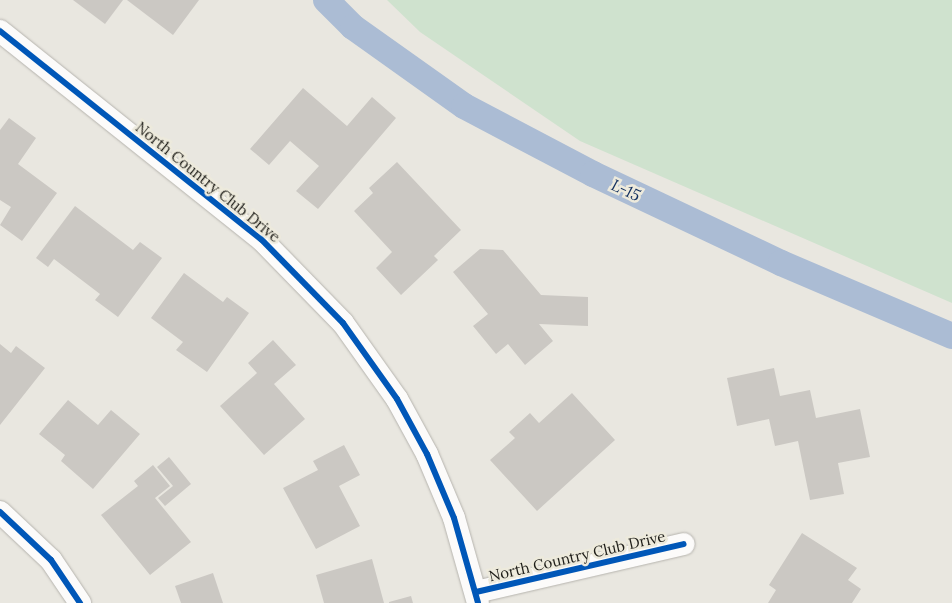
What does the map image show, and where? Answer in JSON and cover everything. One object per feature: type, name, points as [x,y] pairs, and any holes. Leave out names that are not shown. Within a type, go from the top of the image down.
[{"type":"street","name":"North Country Club Drive","points":[[0,31],[262,240],[343,323],[397,399],[427,454],[454,518],[477,598],[684,544]]},
{"type":"street","points":[[0,512],[51,560],[80,603]]},
{"type":"green space","points":[[387,0],[952,0],[952,303],[580,141],[420,32]]},
{"type":"building","points":[[73,0],[123,0],[105,24]]},
{"type":"building","points":[[127,0],[199,0],[173,35]]},
{"type":"building","points":[[303,88],[347,126],[372,97],[396,118],[318,209],[296,191],[319,166],[290,141],[269,165],[250,149]]},
{"type":"building","points":[[9,118],[36,138],[18,164],[57,193],[22,241],[0,225],[11,207],[0,200],[0,130]]},
{"type":"building","points":[[397,162],[461,230],[434,256],[438,260],[401,295],[376,268],[392,252],[354,211],[373,193],[369,188]]},
{"type":"building","points":[[75,206],[133,250],[140,242],[162,258],[118,317],[95,300],[100,294],[54,259],[48,267],[36,258]]},
{"type":"building","points":[[480,249],[503,250],[541,295],[588,297],[588,326],[539,324],[553,341],[525,365],[508,344],[496,354],[473,326],[488,314],[453,272]]},
{"type":"building","points":[[184,273],[223,302],[227,297],[249,313],[207,372],[176,350],[183,342],[151,318]]},
{"type":"building","points":[[273,340],[296,365],[274,384],[305,419],[264,455],[220,406],[257,373],[248,363]]},
{"type":"building","points":[[0,344],[11,353],[16,346],[45,368],[0,425]]},
{"type":"building","points":[[774,368],[780,396],[810,390],[816,418],[860,409],[870,457],[838,463],[844,494],[810,500],[798,441],[775,446],[769,419],[737,426],[727,378]]},
{"type":"building","points":[[572,393],[615,440],[537,511],[490,460],[515,438],[509,432],[530,413],[539,423]]},
{"type":"building","points":[[68,400],[98,425],[111,410],[140,434],[93,489],[61,461],[65,455],[39,434]]},
{"type":"building","points":[[344,445],[360,475],[339,486],[360,526],[316,549],[283,488],[318,470],[313,461]]},
{"type":"building","points":[[169,457],[191,484],[165,506],[158,498],[173,486],[157,467]]},
{"type":"building","points":[[153,465],[170,486],[155,498],[191,542],[150,575],[101,515],[138,486],[134,481]]},
{"type":"building","points":[[802,533],[857,568],[848,580],[861,589],[852,603],[768,603],[776,590],[769,585]]},
{"type":"building","points":[[372,559],[384,603],[324,603],[316,575]]},
{"type":"building","points":[[213,573],[223,603],[181,603],[175,586]]},
{"type":"building","points":[[411,596],[413,603],[389,603],[389,602]]},
{"type":"waterway","name":"L-15","points":[[326,0],[353,27],[464,106],[593,174],[781,263],[952,336]]},
{"type":"cycle path","points":[[0,31],[261,239],[343,323],[397,399],[427,454],[454,518],[478,603]]},
{"type":"cycle path","points":[[0,512],[51,560],[80,603]]},
{"type":"cycle path","points":[[476,592],[684,544]]}]
